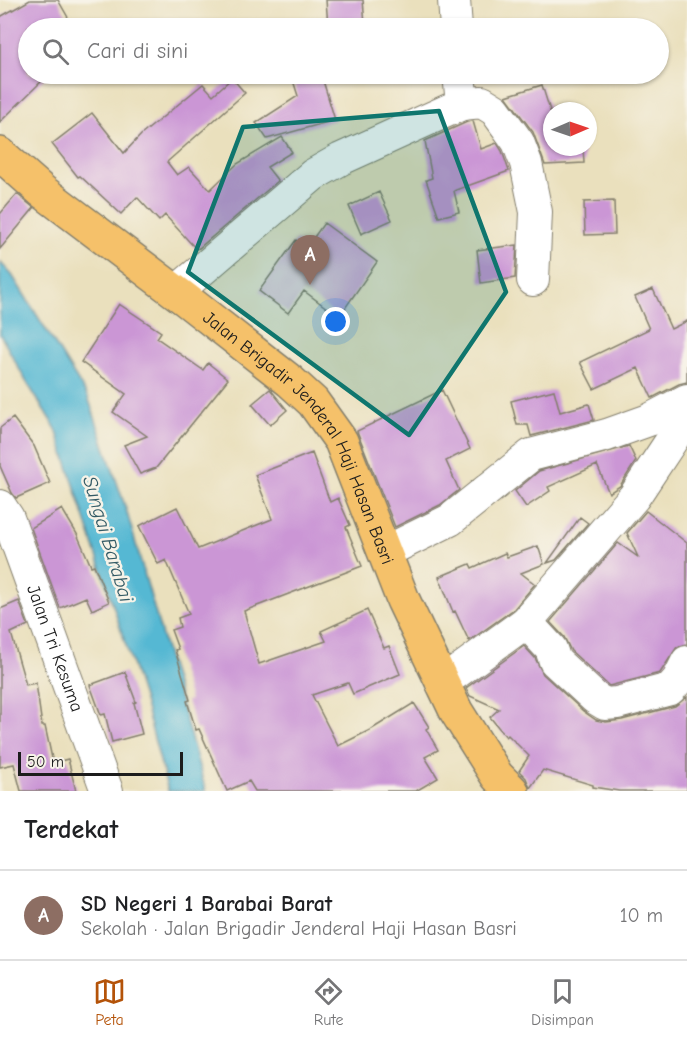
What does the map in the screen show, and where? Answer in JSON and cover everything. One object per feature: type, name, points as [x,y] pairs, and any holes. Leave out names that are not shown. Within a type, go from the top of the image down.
[{"type":"main road","name":"Jalan Brigadir Jenderal Haji Hasan Basri","points":[[0,154],[42,191],[176,292],[290,381],[313,402],[341,441],[403,600],[456,711],[497,776],[512,791]]},
{"type":"street","points":[[454,0],[455,18]]},
{"type":"street","points":[[176,292],[314,175],[460,89],[495,110],[518,142],[526,163],[536,212],[533,280]]},
{"type":"street","points":[[385,552],[450,520],[531,455],[607,435],[649,420],[687,400]]},
{"type":"street","points":[[442,683],[526,622],[634,497],[687,417]]},
{"type":"street","name":"Jalan Tri Kesuma","points":[[0,506],[8,518],[106,791]]},
{"type":"street","points":[[526,622],[551,649],[555,661],[595,698],[605,704],[670,689],[678,680],[687,662]]},
{"type":"highlighted area","points":[[439,111],[506,292],[409,435],[188,272],[243,127]]},
{"type":"water","name":"Sungai Barabai","points":[[0,262],[12,275],[88,397],[126,509],[206,791],[168,791],[145,704],[56,429],[0,334]]},
{"type":"building","points":[[30,0],[58,0],[68,18],[18,18],[18,84],[39,84],[0,122],[0,17]]},
{"type":"building","points":[[326,0],[363,0],[364,18],[327,18]]},
{"type":"building","points":[[203,84],[213,95],[225,84],[237,84],[245,93],[167,162],[177,175],[189,167],[210,190],[237,164],[282,137],[292,152],[267,167],[278,181],[196,249],[165,215],[159,221],[137,197],[121,214],[80,176],[78,177],[52,144],[92,113],[124,153],[141,135]]},
{"type":"building","points":[[294,84],[324,84],[335,120],[267,139],[256,123],[298,96]]},
{"type":"building","points":[[542,85],[547,102],[543,102],[543,156],[584,156],[584,163],[545,165],[533,132],[506,96]]},
{"type":"building","points":[[473,121],[481,149],[497,143],[509,171],[454,191],[459,212],[439,217],[426,180],[432,178],[425,141]]},
{"type":"building","points":[[379,192],[392,220],[361,234],[349,206]]},
{"type":"building","points":[[17,194],[34,208],[0,249],[0,214]]},
{"type":"building","points":[[614,201],[615,234],[585,235],[584,202]]},
{"type":"building","points":[[324,223],[377,262],[339,317],[304,291],[288,313],[259,291],[296,240],[307,247]]},
{"type":"building","points":[[517,245],[515,278],[481,283],[477,250]]},
{"type":"building","points":[[653,289],[671,329],[687,321],[687,382],[652,398],[638,368],[594,389],[580,362],[649,329],[635,297]]},
{"type":"building","points":[[119,304],[161,332],[157,338],[203,370],[208,363],[228,379],[156,468],[140,474],[124,445],[147,436],[113,412],[126,394],[81,362]]},
{"type":"building","points":[[270,389],[287,410],[270,425],[252,404]]},
{"type":"building","points":[[442,390],[470,449],[446,461],[459,490],[440,505],[395,527],[357,431]]},
{"type":"building","points":[[554,390],[560,412],[589,404],[594,420],[531,436],[528,425],[517,425],[511,401]]},
{"type":"building","points":[[13,418],[34,446],[50,483],[16,498],[0,466],[0,428]]},
{"type":"building","points":[[629,446],[636,461],[620,486],[609,493],[597,465],[548,487],[550,491],[526,507],[515,491],[539,471]]},
{"type":"building","points":[[312,453],[330,502],[338,498],[350,525],[346,527],[362,566],[244,611],[259,664],[326,641],[321,631],[367,610],[384,648],[389,646],[400,674],[353,694],[348,683],[312,695],[338,746],[372,729],[414,703],[429,727],[426,729],[438,750],[425,757],[438,778],[416,791],[255,791],[249,781],[227,791],[199,729],[196,730],[187,701],[190,700],[171,630],[180,627],[178,618],[189,614],[166,560],[158,564],[139,526],[177,507],[198,549],[272,519],[255,475]]},
{"type":"building","points":[[62,509],[77,534],[91,566],[94,565],[109,602],[92,610],[86,597],[60,608],[31,528]]},
{"type":"building","points":[[646,511],[687,543],[687,644],[677,647],[660,673],[609,686],[571,651],[564,637],[550,622],[618,543],[638,557],[627,533]]},
{"type":"building","points":[[580,517],[588,523],[556,560],[547,563]]},
{"type":"building","points":[[538,546],[544,564],[521,573],[535,584],[514,609],[469,641],[455,611],[453,612],[439,577],[470,564],[472,568],[505,553],[507,557]]},
{"type":"building","points":[[19,601],[28,625],[11,633],[26,685],[36,683],[42,726],[45,726],[53,763],[68,759],[76,791],[21,791],[14,764],[0,767],[0,609]]},
{"type":"building","points":[[524,646],[535,658],[543,674],[596,720],[606,722],[622,720],[675,706],[687,697],[687,791],[619,791],[593,787],[593,785],[543,770],[530,788],[526,778],[519,771],[529,756],[508,735],[506,737],[490,717],[499,709],[470,696],[466,688]]},
{"type":"building","points":[[125,672],[136,702],[134,703],[142,734],[112,742],[105,714],[101,715],[90,685]]},
{"type":"place","name":"SD Negeri 1 Barabai Barat","points":[[310,285]]}]
